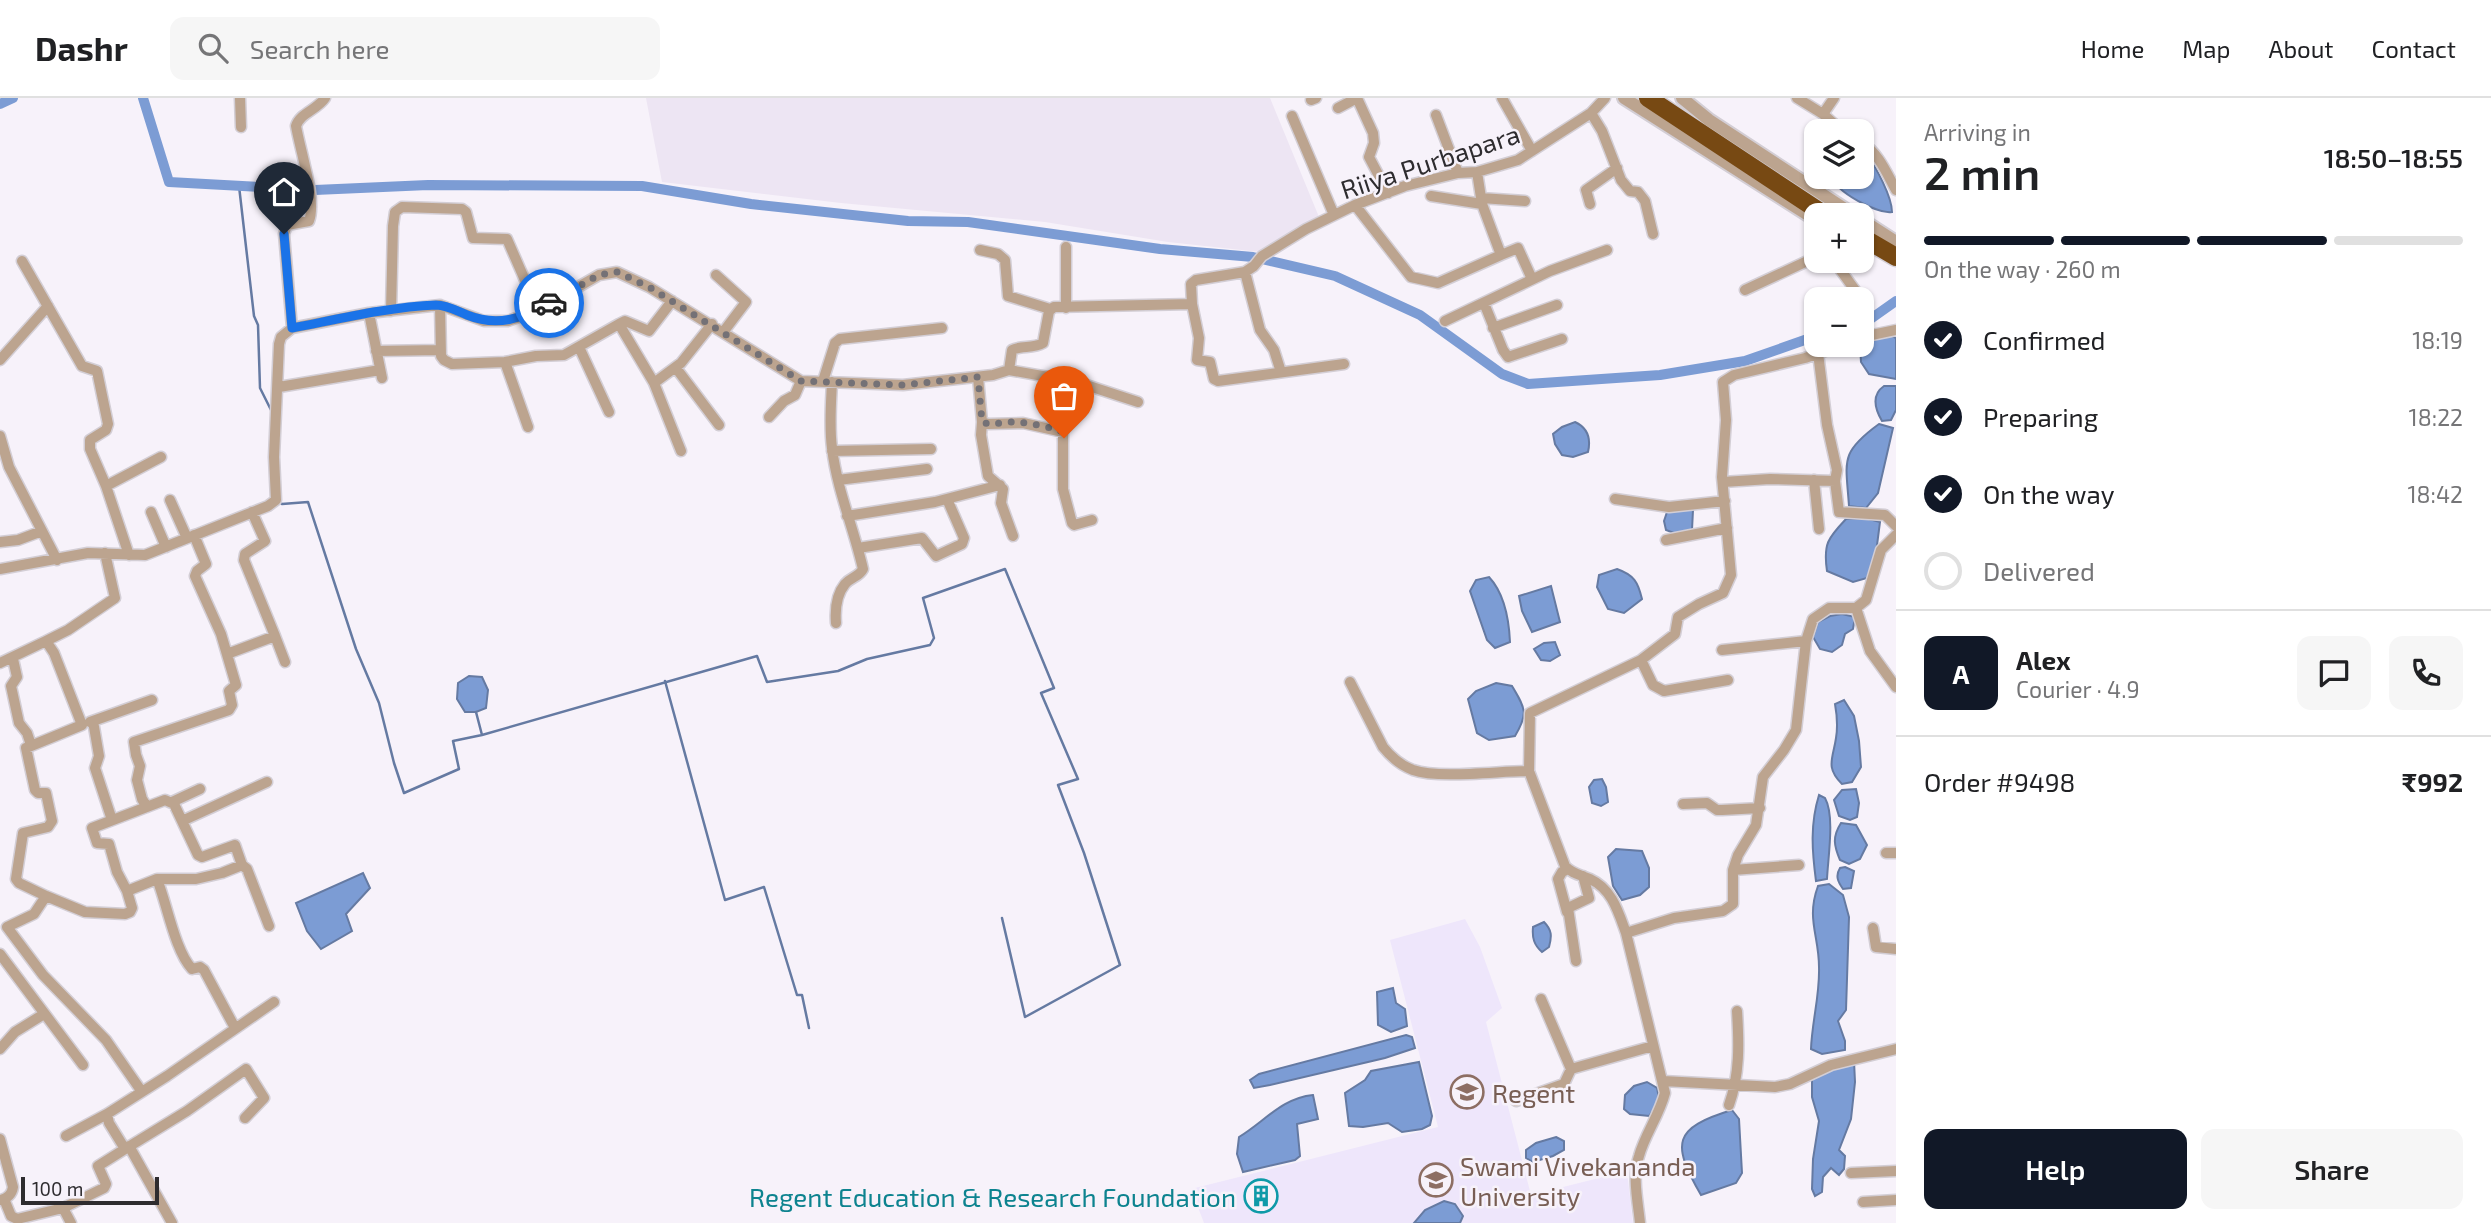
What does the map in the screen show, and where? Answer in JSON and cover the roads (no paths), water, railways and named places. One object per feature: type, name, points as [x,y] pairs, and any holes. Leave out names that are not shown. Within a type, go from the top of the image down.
[{"type":"highway","points":[[1648,98],[1807,203]]},
{"type":"highway","points":[[1665,98],[1728,145],[1816,203]]},
{"type":"highway","points":[[1874,238],[1896,251]]},
{"type":"highway","points":[[1874,244],[1896,257]]},
{"type":"street","points":[[240,98],[241,127]]},
{"type":"street","points":[[292,328],[284,234],[287,225],[309,221],[312,213],[296,126],[301,117],[318,107],[325,98]]},
{"type":"street","points":[[1338,108],[1357,98],[1373,133],[1369,158],[1388,193]]},
{"type":"street","points":[[1502,98],[1532,151]]},
{"type":"street","name":"Riiya Purbapara","points":[[1249,269],[1262,256],[1355,205],[1405,186],[1458,173],[1477,172],[1518,160],[1591,113],[1605,98]]},
{"type":"street","points":[[1623,98],[1804,212]]},
{"type":"street","points":[[1682,98],[1709,121],[1835,203]]},
{"type":"street","points":[[1797,98],[1829,119]]},
{"type":"street","points":[[1823,114],[1834,98]]},
{"type":"street","points":[[1591,113],[1602,131],[1620,180],[1630,191],[1638,192],[1645,201],[1653,234]]},
{"type":"street","points":[[1436,115],[1458,173]]},
{"type":"street","points":[[1292,116],[1334,215]]},
{"type":"street","points":[[1874,154],[1892,174],[1896,190]]},
{"type":"street","points":[[1590,204],[1586,190],[1617,168]]},
{"type":"street","points":[[1477,172],[1482,201],[1500,255]]},
{"type":"street","points":[[1431,197],[1525,201]]},
{"type":"street","points":[[1355,205],[1411,277],[1438,283],[1518,248],[1532,279]]},
{"type":"street","points":[[391,311],[393,226],[395,212],[402,207],[462,209],[466,212],[472,237],[507,240],[538,310]]},
{"type":"street","points":[[1874,228],[1896,242]]},
{"type":"street","points":[[1066,247],[1066,308]]},
{"type":"street","points":[[980,250],[998,254],[1004,260],[1008,296],[1050,309],[1114,304],[1192,304]]},
{"type":"street","points":[[1445,321],[1532,279],[1607,250]]},
{"type":"street","points":[[1874,253],[1896,265]]},
{"type":"street","points":[[22,261],[82,366],[97,371],[108,424],[106,430],[93,437],[89,444],[130,555]]},
{"type":"street","points":[[1745,290],[1804,263]]},
{"type":"street","points":[[1281,372],[1274,350],[1260,330],[1249,269],[1193,282],[1192,304],[1199,338],[1197,360],[1210,362],[1216,381],[1344,364]]},
{"type":"street","points":[[0,569],[88,553],[145,555],[268,506],[276,500],[274,457],[279,344],[281,337],[292,328],[369,313],[440,305],[484,321],[508,321],[538,310],[591,279],[609,272],[625,274],[724,331],[801,381],[903,385],[978,377],[1009,370],[1077,382],[1138,402]]},
{"type":"street","points":[[716,275],[746,302],[724,331]]},
{"type":"street","points":[[440,305],[442,359],[452,364],[560,356],[625,321],[649,331],[672,301]]},
{"type":"street","points":[[1484,303],[1508,357],[1562,339]]},
{"type":"street","points":[[1493,328],[1557,305]]},
{"type":"street","points":[[0,360],[48,306]]},
{"type":"street","points":[[1009,370],[1012,350],[1037,346],[1043,342],[1050,309]]},
{"type":"street","points":[[279,387],[381,374],[369,313]]},
{"type":"street","points":[[619,324],[654,383],[681,451]]},
{"type":"street","points":[[654,383],[676,368],[712,324]]},
{"type":"street","points":[[836,623],[835,605],[845,584],[863,572],[832,451],[828,382],[835,343],[840,339],[942,328]]},
{"type":"street","points":[[1874,335],[1896,330]]},
{"type":"street","points":[[579,347],[609,412]]},
{"type":"street","points":[[376,351],[441,350]]},
{"type":"street","points":[[1640,1223],[1637,1159],[1662,1103],[1665,1093],[1663,1081],[1626,933],[1610,895],[1603,887],[1568,869],[1529,771],[1530,713],[1641,660],[1675,634],[1678,617],[1723,593],[1731,575],[1723,482],[1726,419],[1723,382],[1734,375],[1804,357]]},
{"type":"street","points":[[1818,357],[1827,425],[1837,470],[1835,481],[1839,512],[1885,515],[1896,526]]},
{"type":"street","points":[[505,362],[528,427]]},
{"type":"street","points":[[676,368],[719,425]]},
{"type":"street","points":[[978,377],[981,431],[988,476],[1000,485],[1003,491],[1000,501],[1013,536]]},
{"type":"street","points":[[769,417],[784,401],[795,395],[801,381]]},
{"type":"street","points":[[982,422],[1023,423],[1061,431],[1064,438],[1063,486],[1072,523],[1074,525],[1092,520]]},
{"type":"street","points":[[0,436],[9,467],[57,559]]},
{"type":"street","points":[[832,451],[931,449]]},
{"type":"street","points":[[106,486],[161,457]]},
{"type":"street","points":[[838,480],[927,469]]},
{"type":"street","points":[[1723,482],[1770,479],[1835,481]]},
{"type":"street","points":[[1814,480],[1819,529]]},
{"type":"street","points":[[848,516],[947,499],[1000,485]]},
{"type":"street","points":[[858,548],[922,538],[936,556],[962,544],[964,538],[947,499]]},
{"type":"street","points":[[1615,499],[1669,507],[1724,501]]},
{"type":"street","points":[[147,807],[137,780],[141,766],[135,754],[134,742],[231,709],[229,693],[236,685],[221,634],[195,576],[205,564],[170,500]]},
{"type":"street","points":[[151,512],[166,547]]},
{"type":"street","points":[[252,512],[265,541],[245,554],[244,560],[285,662]]},
{"type":"street","points":[[1666,540],[1727,528]]},
{"type":"street","points":[[0,542],[18,540],[42,531]]},
{"type":"street","points":[[1626,933],[1674,918],[1729,908],[1734,899],[1733,870],[1738,855],[1756,825],[1763,777],[1797,730],[1806,641],[1813,619],[1829,608],[1856,608],[1866,600],[1881,550],[1896,535]]},
{"type":"street","points":[[0,663],[68,630],[115,598],[105,553]]},
{"type":"street","points":[[1856,608],[1870,651],[1896,687]]},
{"type":"street","points":[[227,654],[275,636]]},
{"type":"street","points":[[46,641],[54,653],[82,725]]},
{"type":"street","points":[[1722,649],[1806,641]]},
{"type":"street","points":[[13,659],[17,677],[10,685],[19,723],[27,733],[31,745]]},
{"type":"street","points":[[1641,660],[1653,685],[1664,691],[1728,680]]},
{"type":"street","points":[[1350,682],[1383,747],[1390,756],[1411,769],[1432,773],[1529,771]]},
{"type":"street","points":[[152,700],[31,745],[26,751],[35,790],[47,796],[52,821],[48,827],[23,834],[16,879],[46,896],[85,912],[125,915],[132,908],[127,891],[117,872],[109,844],[97,843],[92,830],[94,826],[165,800],[172,802],[200,789]]},
{"type":"street","points":[[93,721],[99,756],[95,768],[112,820]]},
{"type":"street","points":[[182,821],[267,782]]},
{"type":"street","points":[[172,802],[198,855],[202,857],[235,845],[269,926]]},
{"type":"street","points":[[1683,804],[1707,803],[1717,810],[1760,808]]},
{"type":"street","points":[[1733,870],[1799,864]]},
{"type":"street","points":[[127,891],[157,879],[196,879],[242,865]]},
{"type":"street","points":[[1568,869],[1562,872],[1558,879],[1576,961]]},
{"type":"street","points":[[1567,913],[1571,905],[1589,898],[1583,876]]},
{"type":"street","points":[[157,879],[177,941],[188,965],[192,969],[200,967],[204,970],[235,1028]]},
{"type":"street","points":[[46,896],[34,914],[4,929],[106,1040],[142,1093]]},
{"type":"street","points":[[1872,928],[1876,947],[1896,949]]},
{"type":"street","points":[[0,954],[83,1065]]},
{"type":"street","points":[[1516,1101],[1564,1084],[1571,1069],[1541,999]]},
{"type":"street","points":[[66,1136],[142,1093],[274,1002]]},
{"type":"street","points":[[1729,1105],[1737,1084],[1737,1011]]},
{"type":"street","points":[[0,1049],[15,1032],[44,1014]]},
{"type":"street","points":[[1571,1069],[1653,1046]]},
{"type":"street","points":[[1663,1081],[1775,1087],[1790,1084],[1831,1065],[1896,1049]]},
{"type":"street","points":[[0,1139],[13,1187],[11,1193],[2,1199],[11,1216],[17,1219],[63,1208],[104,1188],[106,1184],[98,1166],[187,1111],[246,1069],[264,1098],[245,1118]]},
{"type":"street","points":[[107,1114],[108,1124],[127,1147],[172,1223]]},
{"type":"street","points":[[1851,1173],[1896,1171]]},
{"type":"street","points":[[1863,1202],[1896,1200]]},
{"type":"street","points":[[63,1208],[71,1223]]},
{"type":"water","points":[[1874,166],[1889,198],[1892,212],[1877,209],[1874,208],[1874,203],[1863,203],[1841,189],[1874,189]]},
{"type":"water","points":[[1890,335],[1896,338],[1896,379],[1869,374],[1861,362],[1861,357],[1874,357],[1874,340]]},
{"type":"water","points":[[1884,386],[1896,386],[1896,410],[1891,420],[1882,421],[1876,398]]},
{"type":"water","points":[[1575,422],[1588,434],[1588,452],[1573,457],[1562,455],[1555,444],[1553,434]]},
{"type":"water","points":[[1879,424],[1893,428],[1878,493],[1866,508],[1849,506],[1848,459],[1857,443]]},
{"type":"water","points":[[1688,504],[1693,510],[1692,530],[1679,535],[1666,530],[1664,521],[1668,509]]},
{"type":"water","points":[[1865,518],[1880,522],[1876,553],[1867,578],[1853,582],[1827,571],[1826,554],[1831,537],[1846,519]]},
{"type":"water","points":[[1617,569],[1634,580],[1642,599],[1624,613],[1608,609],[1597,587],[1599,575]]},
{"type":"water","points":[[1489,577],[1502,599],[1510,642],[1495,648],[1487,640],[1470,591],[1476,580]]},
{"type":"water","points":[[1551,586],[1560,622],[1532,632],[1522,611],[1519,596]]},
{"type":"water","points":[[1842,614],[1855,617],[1853,629],[1845,634],[1842,645],[1832,652],[1820,649],[1813,637],[1818,622]]},
{"type":"water","points":[[1555,642],[1560,655],[1550,661],[1541,660],[1534,649],[1544,643]]},
{"type":"water","points":[[469,676],[482,677],[488,690],[486,708],[476,712],[465,712],[457,699],[458,683]]},
{"type":"water","points":[[1496,683],[1512,686],[1522,705],[1524,716],[1515,736],[1489,740],[1477,733],[1468,699],[1476,691]]},
{"type":"water","points":[[1844,700],[1854,716],[1861,767],[1852,782],[1842,784],[1833,773],[1831,762],[1837,729],[1835,704]]},
{"type":"water","points":[[1602,779],[1608,802],[1601,806],[1592,803],[1589,787],[1594,780]]},
{"type":"water","points":[[1856,789],[1859,803],[1857,817],[1850,820],[1839,816],[1834,800],[1842,790]]},
{"type":"water","points":[[1819,795],[1825,798],[1828,806],[1830,837],[1827,879],[1816,881],[1813,838]]},
{"type":"water","points":[[1841,823],[1856,825],[1867,845],[1860,859],[1849,864],[1840,860],[1835,846],[1836,833]]},
{"type":"water","points":[[1616,849],[1642,851],[1649,868],[1649,887],[1640,895],[1622,900],[1613,886],[1608,857]]},
{"type":"water","points":[[1840,868],[1854,871],[1851,888],[1843,889],[1838,874]]},
{"type":"water","points":[[363,873],[370,888],[346,914],[352,931],[321,949],[307,931],[296,903]]},
{"type":"water","points":[[1829,884],[1843,895],[1849,917],[1846,1010],[1838,1021],[1845,1041],[1845,1050],[1822,1054],[1811,1049],[1819,977],[1813,908],[1818,886]]},
{"type":"water","points":[[1544,922],[1551,936],[1549,947],[1542,952],[1534,941],[1533,927]]},
{"type":"water","points":[[1393,988],[1396,1003],[1405,1009],[1407,1026],[1391,1032],[1378,1025],[1377,992]]},
{"type":"water","points":[[1406,1035],[1412,1037],[1415,1048],[1385,1058],[1254,1088],[1250,1080],[1259,1074]]},
{"type":"water","points":[[1854,1061],[1851,1119],[1839,1150],[1845,1156],[1844,1169],[1839,1175],[1831,1168],[1823,1177],[1822,1192],[1815,1196],[1812,1189],[1813,1159],[1819,1121],[1812,1097],[1812,1077]]},
{"type":"water","points":[[1419,1062],[1432,1116],[1430,1125],[1402,1132],[1388,1123],[1349,1126],[1345,1093],[1365,1080],[1371,1071]]},
{"type":"water","points":[[1647,1082],[1657,1088],[1660,1103],[1649,1116],[1630,1114],[1624,1109],[1625,1095],[1634,1086]]},
{"type":"water","points":[[1313,1095],[1318,1119],[1297,1124],[1300,1156],[1295,1160],[1243,1172],[1237,1154],[1239,1137],[1283,1106]]},
{"type":"water","points":[[1732,1110],[1739,1119],[1742,1173],[1736,1183],[1701,1195],[1685,1162],[1683,1140],[1688,1131],[1698,1124]]},
{"type":"water","points":[[1556,1137],[1564,1141],[1564,1150],[1533,1162],[1526,1158],[1526,1150],[1536,1143]]},
{"type":"water","points":[[1444,1201],[1455,1204],[1463,1216],[1460,1223],[1414,1223],[1425,1210]]},
{"type":"waterway","points":[[0,104],[13,98]]},
{"type":"waterway","points":[[143,98],[169,182],[315,190],[428,185],[642,186],[751,204],[908,221],[968,222],[1160,249],[1253,257],[1335,276],[1420,315],[1502,374],[1528,384],[1660,375],[1745,361],[1804,340]]},
{"type":"waterway","points":[[239,186],[254,316],[258,325],[260,388],[271,410]]},
{"type":"waterway","points":[[1874,317],[1896,301]]},
{"type":"waterway","points":[[270,448],[271,424]]},
{"type":"waterway","points":[[278,501],[282,504],[308,502],[356,649],[379,703],[404,793],[459,769],[453,741],[757,656],[767,682],[838,671],[867,659],[930,645],[934,638],[923,598],[1005,569],[1054,688],[1041,693],[1078,779],[1058,785],[1084,853],[1120,965],[1025,1017],[1002,918]]},
{"type":"waterway","points":[[665,681],[725,900],[764,887],[797,995],[802,995],[809,1028]]},
{"type":"waterway","points":[[476,712],[482,735]]},
{"type":"place","name":"Regent","points":[[1467,1092]]},
{"type":"place","name":"Swami Vivekananda University","points":[[1436,1180]]},
{"type":"place","name":"Regent Education & Research Foundation","points":[[1261,1196]]}]
